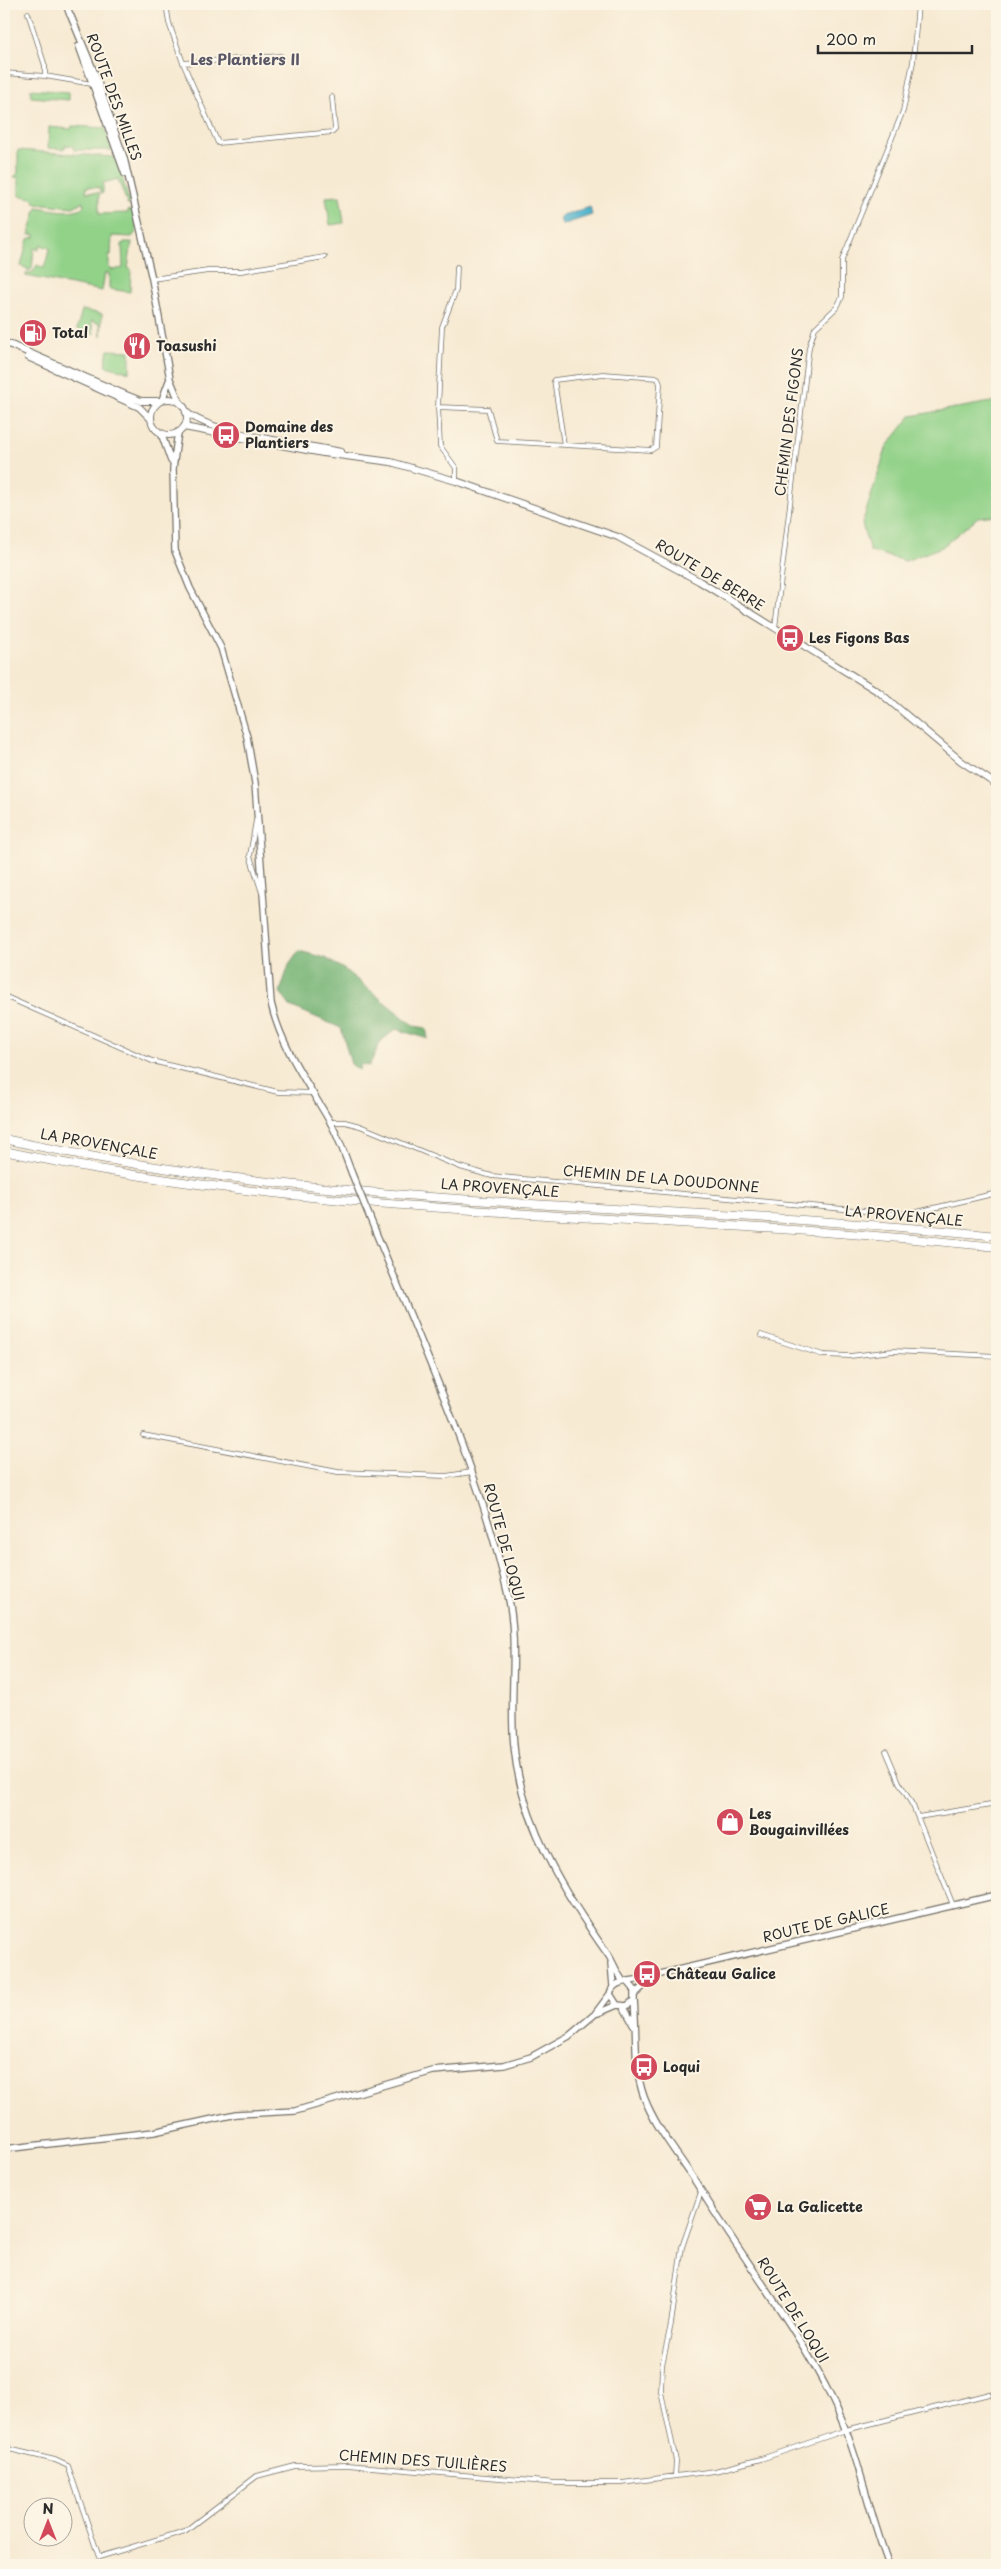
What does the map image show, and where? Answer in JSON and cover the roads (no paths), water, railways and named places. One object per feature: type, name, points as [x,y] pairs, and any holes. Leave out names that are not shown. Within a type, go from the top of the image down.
[{"type":"highway","name":"LA PROVENÇALE","points":[[4,1139],[168,1169],[329,1188],[870,1225],[997,1236]]},
{"type":"highway","name":"LA PROVENÇALE","points":[[4,1151],[166,1180],[320,1198],[871,1236],[997,1247]]},
{"type":"main road","points":[[4,342],[126,395],[159,401],[168,399],[180,403],[186,412],[184,427],[173,434],[161,433],[139,407],[4,346]]},
{"type":"main road","points":[[151,419],[153,409],[159,401]]},
{"type":"main road","name":"ROUTE DE BERRE","points":[[186,412],[197,421],[219,428],[374,460],[456,481],[568,518],[618,537],[698,581],[879,692],[961,761],[997,785]]},
{"type":"main road","name":"ROUTE DE BERRE","points":[[184,427],[323,453],[374,460]]},
{"type":"street","name":"ROUTE DES MILLES","points":[[66,4],[124,158],[152,279],[170,379],[180,403]]},
{"type":"street","points":[[166,4],[169,23],[183,63],[218,143],[333,132],[335,129],[332,97]]},
{"type":"street","name":"CHEMIN DES FIGONS","points":[[775,628],[809,347],[815,328],[837,307],[842,297],[842,260],[903,111],[913,62],[918,4]]},
{"type":"street","points":[[28,13],[45,66],[45,76]]},
{"type":"street","points":[[183,63],[281,56]]},
{"type":"street","points":[[4,73],[76,79],[95,83]]},
{"type":"street","points":[[76,79],[92,75]]},
{"type":"street","points":[[152,279],[208,272],[241,272],[325,258]]},
{"type":"street","points":[[456,481],[456,468],[440,446],[438,407],[442,327],[456,290],[457,267]]},
{"type":"street","points":[[438,407],[488,409],[497,441],[564,445],[651,450],[656,447],[660,384],[658,378],[603,374],[554,380],[564,445]]},
{"type":"street","points":[[159,401],[170,379]]},
{"type":"street","points":[[173,468],[178,432]]},
{"type":"street","points":[[161,433],[170,453],[173,468]]},
{"type":"street","name":"ROUTE DE LOQUI","points":[[173,468],[175,551],[190,588],[216,636],[229,672],[247,737],[258,816],[271,1003],[275,1021],[286,1047],[330,1122],[395,1275],[472,1472],[509,1596],[512,1638],[514,1746],[524,1797],[551,1864],[626,1982]]},
{"type":"street","points":[[258,816],[250,856],[255,878],[263,895]]},
{"type":"street","points":[[4,996],[152,1061],[278,1092],[312,1093]]},
{"type":"street","name":"CHEMIN DE LA DOUDONNE","points":[[330,1122],[345,1122],[360,1126],[466,1169],[503,1178],[571,1182],[897,1214],[917,1212],[997,1193]]},
{"type":"street","points":[[761,1335],[823,1355],[850,1356],[893,1351],[997,1356]]},
{"type":"street","points":[[143,1435],[338,1472],[446,1476],[472,1472]]},
{"type":"street","points":[[886,1750],[918,1817],[952,1906]]},
{"type":"street","points":[[918,1817],[997,1804]]},
{"type":"street","name":"ROUTE DE GALICE","points":[[661,1975],[997,1895]]},
{"type":"street","points":[[4,2149],[154,2132],[236,2114],[294,2112],[433,2071],[504,2065],[531,2057],[557,2044],[595,2014],[610,1994],[613,1986],[610,1958]]},
{"type":"street","points":[[613,1986],[661,1975]]},
{"type":"street","points":[[595,2014],[620,2006],[635,1997],[649,1980],[661,1975]]},
{"type":"street","points":[[626,1982],[635,1997]]},
{"type":"street","points":[[610,1994],[612,2001],[620,2006],[636,2029]]},
{"type":"street","name":"ROUTE DE LOQUI","points":[[635,1997],[641,2086],[661,2130],[809,2357],[834,2401],[846,2430],[889,2565]]},
{"type":"street","points":[[675,2476],[676,2461],[661,2392],[662,2365],[671,2324],[682,2247],[701,2192]]},
{"type":"street","name":"CHEMIN DES TUILIÈRES","points":[[4,2433],[9,2449],[55,2460],[68,2466],[99,2557],[185,2531],[257,2476],[295,2466],[347,2465],[556,2483],[622,2483],[715,2472],[846,2430],[989,2394]]},
{"type":"water","points":[[590,207],[592,215],[562,225],[560,217]]},
{"type":"place","name":"Total","points":[[33,333]]},
{"type":"place","name":"Toasushi","points":[[137,346]]},
{"type":"place","name":"Domaine des Plantiers","points":[[226,435]]},
{"type":"place","name":"Les Figons Bas","points":[[790,638]]},
{"type":"place","name":"Les Bougainvillées","points":[[730,1822]]},
{"type":"place","name":"Château Galice","points":[[647,1974]]},
{"type":"place","name":"Loqui","points":[[644,2067]]},
{"type":"place","name":"La Galicette","points":[[758,2207]]},
{"type":"district","name":"Les Plantiers II","points":[[245,60]]}]
